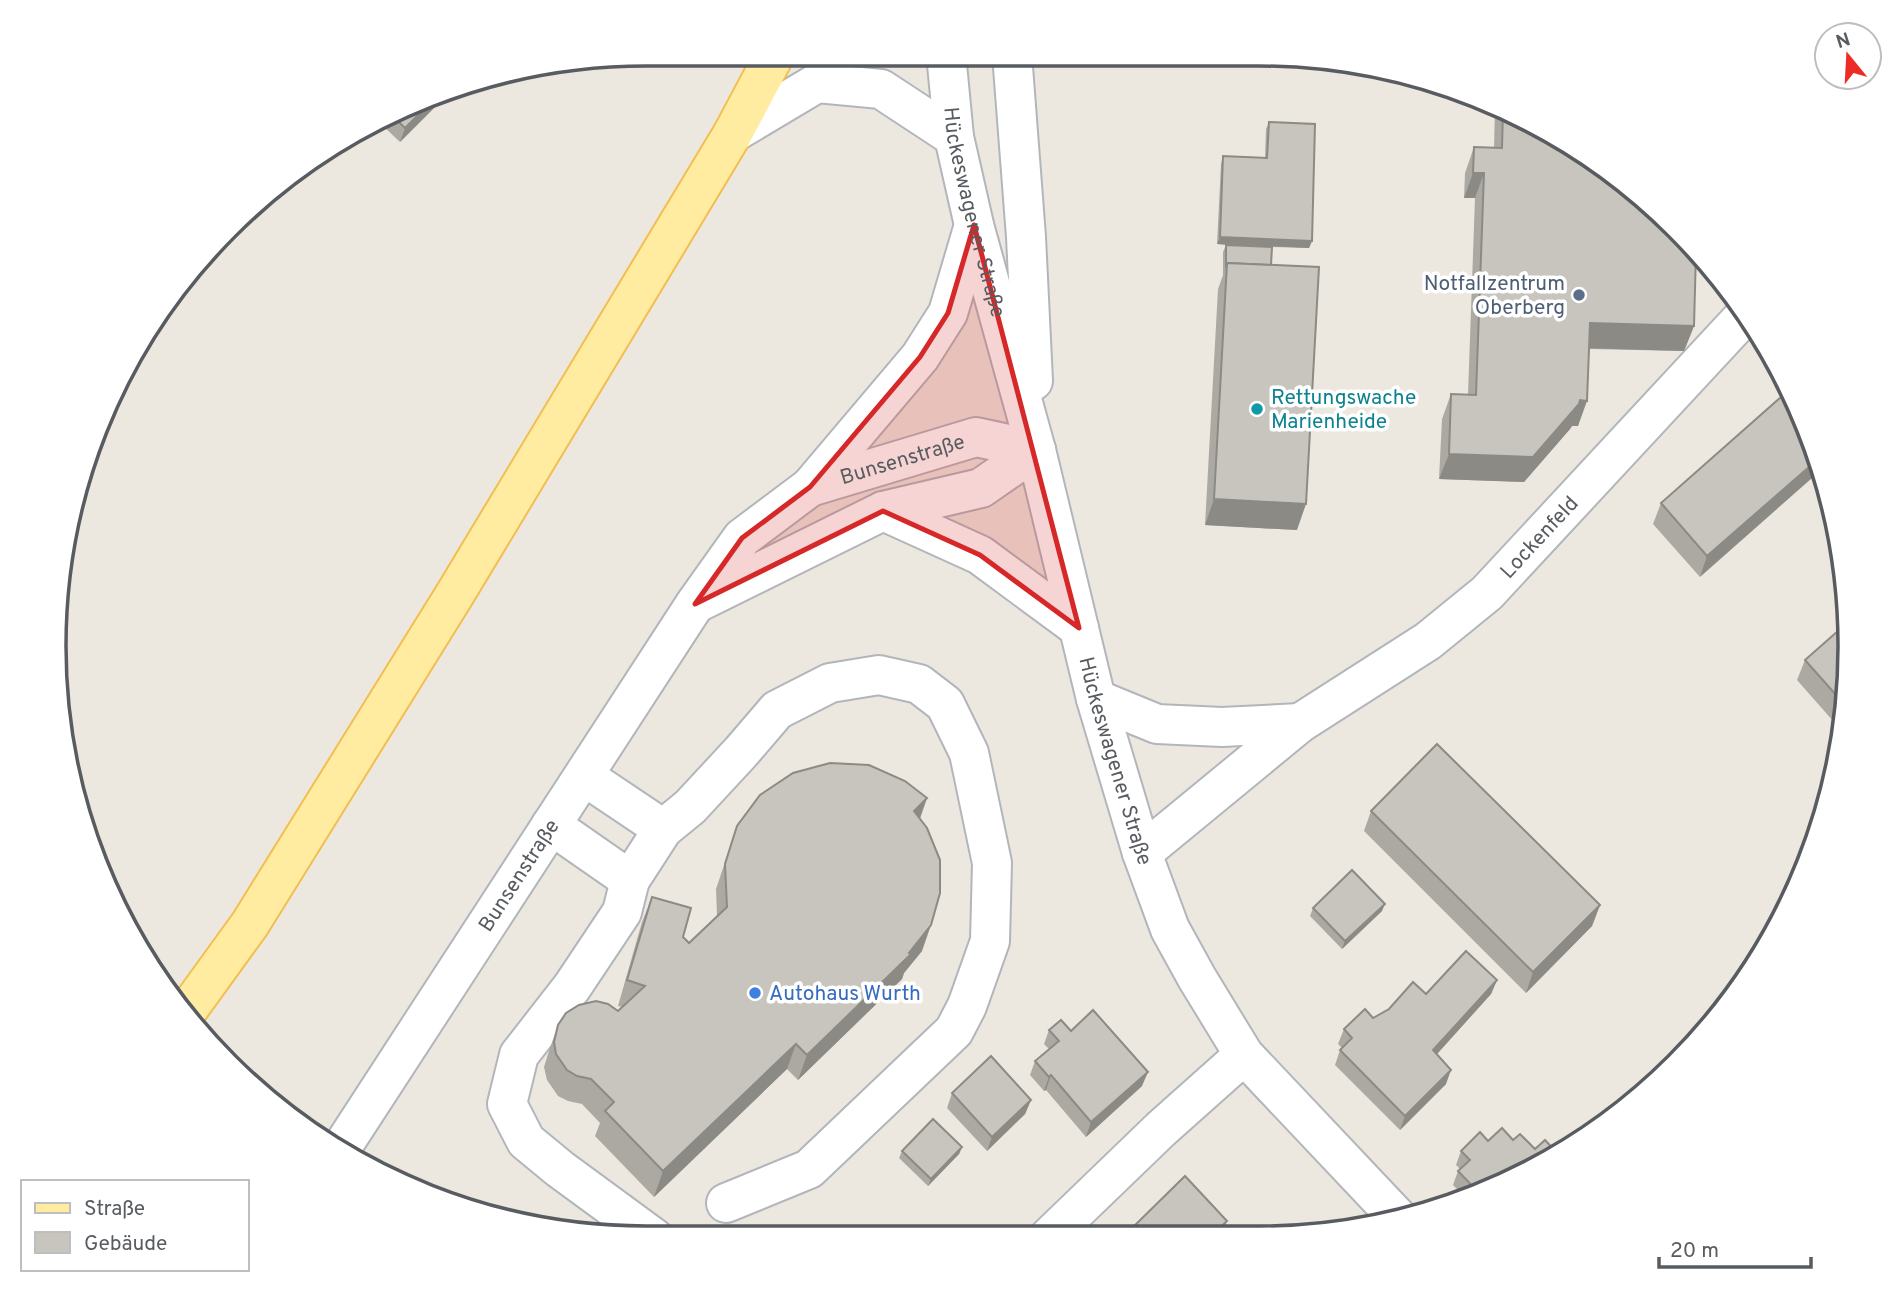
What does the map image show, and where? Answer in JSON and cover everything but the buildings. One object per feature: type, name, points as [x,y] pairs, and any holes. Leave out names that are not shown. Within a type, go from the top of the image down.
[{"type":"main road","points":[[192,1006],[250,924],[448,606],[733,133],[769,66]]},
{"type":"street","name":"Hückeswagener Straße","points":[[947,66],[954,137],[974,225],[1036,450],[1096,699],[1142,853],[1170,929],[1244,1055],[1390,1210]]},
{"type":"street","name":"Hückeswagener Straße","points":[[1013,66],[1026,237],[1036,450]]},
{"type":"street","points":[[733,133],[817,83],[881,89],[954,137]]},
{"type":"street","name":"Bunsenstraße","points":[[346,1141],[695,604],[742,538],[810,487],[920,357],[948,313],[974,225]]},
{"type":"street","name":"Lockenfeld","points":[[1142,853],[1300,723],[1428,640],[1487,593],[1739,322]]},
{"type":"street","name":"Bunsenstraße","points":[[810,487],[976,437],[1036,450]]},
{"type":"street","name":"Bunsenstraße","points":[[695,604],[883,511],[981,488],[1036,450]]},
{"type":"street","name":"Bunsenstraße","points":[[883,511],[980,555],[1079,628]]},
{"type":"street","points":[[637,1226],[526,1141],[507,1104],[520,1055],[572,987],[622,912],[630,880],[663,829],[690,807],[777,710],[830,683],[879,676],[919,684],[945,704],[969,753],[992,863],[990,941],[967,1006],[954,1031],[808,1169],[726,1203]]},
{"type":"street","points":[[1096,699],[1157,724],[1222,727],[1300,723]]},
{"type":"street","points":[[584,776],[663,829]]},
{"type":"street","points":[[551,825],[630,880]]},
{"type":"street","points":[[1060,1226],[1161,1129],[1244,1055]]},
{"type":"highlighted area","points":[[974,225],[1079,628],[980,555],[883,511],[695,604],[742,538],[810,487],[920,357],[948,313]]},
{"type":"place","name":"Notfallzentrum Oberberg","points":[[1579,295]]},
{"type":"place","name":"Rettungswache Marienheide","points":[[1257,409]]},
{"type":"place","name":"Autohaus Wurth","points":[[755,993]]}]
